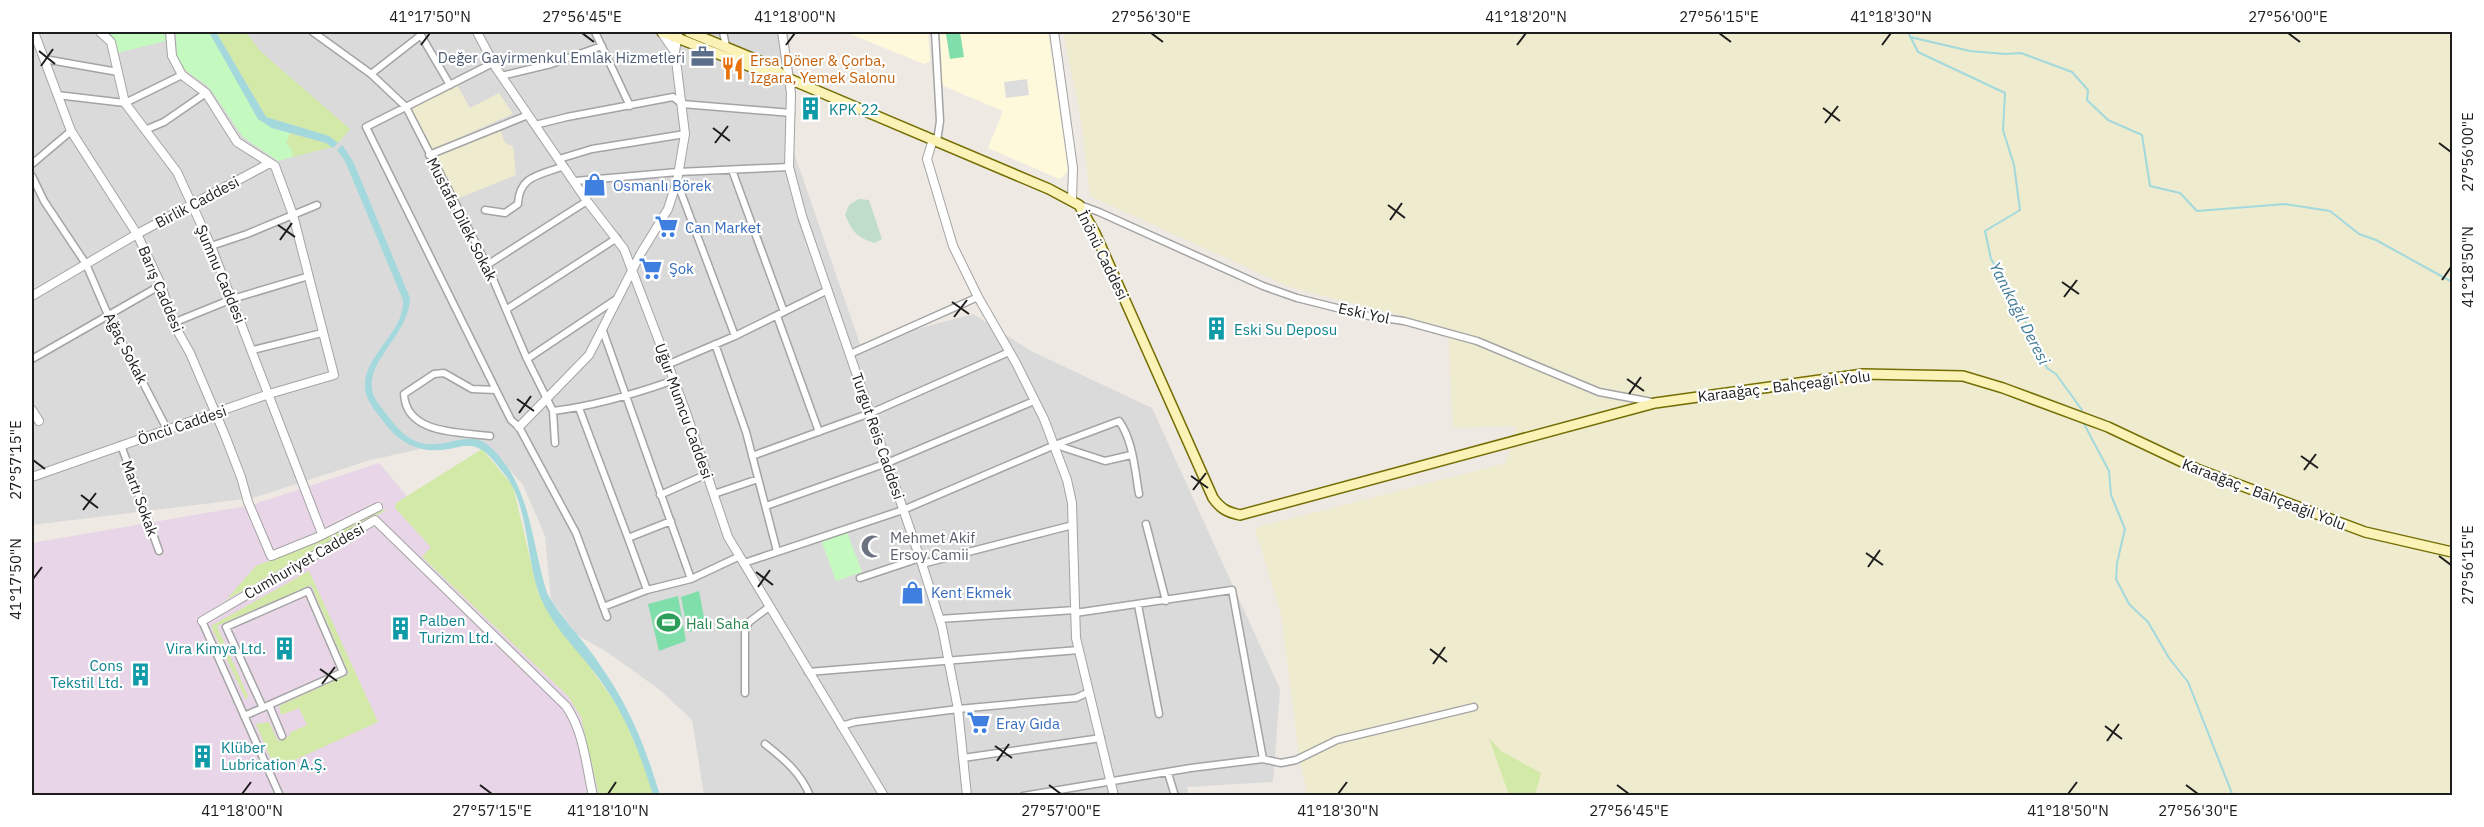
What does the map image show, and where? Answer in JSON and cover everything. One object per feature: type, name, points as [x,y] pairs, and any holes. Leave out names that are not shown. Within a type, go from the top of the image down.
[{"type":"main road","name":"İnönü Caddesi","points":[[662,32],[678,35],[764,72],[787,78],[1075,202],[1095,233],[1213,498]]},
{"type":"main road","name":"İnönü Caddesi","points":[[689,32],[767,64],[787,78]]},
{"type":"main road","name":"Karaağaç - Bahçeağıl Yolu","points":[[1213,498],[1223,510],[1240,514],[1655,403],[1863,374],[1963,376],[2003,388],[2108,428],[2197,469],[2365,532],[2452,552]]},
{"type":"street","name":"Barış Caddesi","points":[[34,32],[71,131],[137,234],[161,285],[174,323],[190,353],[271,556],[318,537],[378,507]]},
{"type":"street","name":"Şumnu Caddesi","points":[[100,32],[111,42],[125,103],[174,167],[211,246],[321,531]]},
{"type":"street","points":[[170,32],[172,56],[182,75],[207,93],[237,142],[275,166],[293,215],[309,276],[322,333],[253,350]]},
{"type":"street","name":"Mustafa Dilek Sokak","points":[[314,32],[371,74],[406,107],[507,309],[527,359],[552,411],[555,443]]},
{"type":"street","name":"Uğur Mumcu Caddesi","points":[[477,32],[501,76],[587,201],[617,238],[633,269],[644,304],[669,363],[728,537],[884,795]]},
{"type":"street","points":[[595,32],[630,106]]},
{"type":"street","points":[[662,32],[675,52]]},
{"type":"street","points":[[723,32],[726,46]]},
{"type":"street","name":"Turgut Reis Caddesi","points":[[782,32],[791,93],[789,167],[802,216],[939,619],[958,709],[967,795]]},
{"type":"street","points":[[935,32],[940,121],[927,159],[953,246],[1034,401],[1055,445],[1067,480],[1072,502],[1078,650],[1114,795]]},
{"type":"street","points":[[1054,32],[1073,168],[1075,202]]},
{"type":"street","points":[[371,74],[420,33],[450,85]]},
{"type":"street","points":[[519,427],[588,355],[603,331],[633,269],[668,209],[677,181],[685,134],[675,52],[678,35]]},
{"type":"street","points":[[501,76],[551,64],[602,46]]},
{"type":"street","points":[[44,60],[118,72]]},
{"type":"street","points":[[493,63],[366,127],[511,420],[519,427],[576,533],[607,617]]},
{"type":"street","points":[[57,95],[125,103],[182,75]]},
{"type":"street","points":[[145,130],[164,122],[207,93]]},
{"type":"street","points":[[535,125],[673,97],[682,104],[790,113]]},
{"type":"street","points":[[429,155],[528,115]]},
{"type":"street","points":[[32,164],[71,131]]},
{"type":"street","points":[[485,210],[505,213],[518,204],[519,190],[526,181],[561,162],[592,149],[685,134]]},
{"type":"street","name":"Birlik Caddesi","points":[[32,295],[137,234],[270,163]]},
{"type":"street","points":[[575,182],[678,172],[789,167]]},
{"type":"street","points":[[732,170],[784,312]]},
{"type":"street","name":"Ağaç Sokak","points":[[32,176],[44,201],[86,264],[108,315],[168,431]]},
{"type":"street","points":[[677,181],[735,336]]},
{"type":"street","points":[[487,265],[587,201]]},
{"type":"street","name":"Eski Yol","points":[[1075,202],[1263,286],[1297,298],[1369,316],[1404,321],[1477,341],[1599,392],[1655,403]]},
{"type":"street","points":[[211,246],[317,205]]},
{"type":"street","points":[[507,309],[617,238]]},
{"type":"street","points":[[174,323],[232,299],[309,276]]},
{"type":"street","points":[[32,359],[161,285]]},
{"type":"street","points":[[669,363],[735,336],[828,290]]},
{"type":"street","points":[[850,354],[978,297]]},
{"type":"street","points":[[527,359],[618,298]]},
{"type":"street","points":[[777,316],[819,432]]},
{"type":"street","points":[[603,331],[691,579]]},
{"type":"street","name":"Öncü Caddesi","points":[[32,477],[269,394],[333,375],[322,333]]},
{"type":"street","points":[[715,344],[746,432],[777,551]]},
{"type":"street","points":[[752,456],[870,413],[1009,352]]},
{"type":"street","points":[[490,436],[426,426],[408,408],[404,394],[428,376],[444,373],[472,389],[496,390]]},
{"type":"street","points":[[552,411],[579,408],[627,396],[674,380]]},
{"type":"street","points":[[766,506],[887,463],[1034,401]]},
{"type":"street","points":[[579,408],[646,590]]},
{"type":"street","points":[[32,410],[39,421]]},
{"type":"street","points":[[603,607],[646,590],[691,579],[742,560],[903,510],[1055,445],[1119,421],[1123,426],[1131,455],[1139,494]]},
{"type":"street","points":[[1055,445],[1105,461],[1131,455]]},
{"type":"street","name":"Martı Sokak","points":[[121,446],[159,551]]},
{"type":"street","points":[[660,495],[707,474]]},
{"type":"street","points":[[714,494],[758,479]]},
{"type":"street","name":"Cumhuriyet Caddesi","points":[[202,621],[375,520],[566,706],[578,728],[593,795]]},
{"type":"street","points":[[628,537],[671,521]]},
{"type":"street","points":[[1146,524],[1166,601]]},
{"type":"street","points":[[860,578],[1073,525]]},
{"type":"street","points":[[939,619],[1138,605],[1232,590],[1263,759]]},
{"type":"street","points":[[244,716],[266,706],[343,672],[308,591],[226,627],[266,706],[282,736]]},
{"type":"street","points":[[1138,605],[1159,714]]},
{"type":"street","points":[[745,693],[744,631],[749,622],[769,607]]},
{"type":"street","points":[[202,621],[280,795]]},
{"type":"street","points":[[808,672],[1078,650]]},
{"type":"street","points":[[841,726],[855,722],[958,709],[1076,698],[1089,692]]},
{"type":"street","points":[[1023,795],[1263,759],[1281,763],[1296,760],[1337,740],[1474,706]]},
{"type":"street","points":[[963,758],[1101,738]]},
{"type":"street","points":[[765,744],[792,765],[810,795]]},
{"type":"street","points":[[1168,773],[1175,795]]},
{"type":"shaded area","points":[[32,32],[788,32],[796,93],[791,144],[860,344],[973,314],[1031,351],[1152,408],[1280,689],[1273,782],[1187,787],[1189,796],[704,795],[692,720],[660,690],[607,652],[577,635],[551,600],[545,536],[523,485],[488,445],[472,438],[370,460],[253,498],[32,525]]},
{"type":"shaded area","points":[[845,32],[928,32],[930,61],[924,64]]},
{"type":"shaded area","points":[[938,32],[1048,32],[1068,170],[1064,176],[1059,179],[988,148],[1003,111],[941,85]]},
{"type":"shaded area","points":[[1063,32],[2452,32],[2452,795],[1308,795],[1300,762],[1281,614],[1255,528],[1506,463],[1516,426],[1453,428],[1448,328],[1290,287],[1090,196],[1081,119]]},
{"type":"shaded area","points":[[1027,79],[1029,95],[1006,98],[1004,82]]},
{"type":"shaded area","points":[[457,85],[470,108],[499,93],[513,114],[431,150],[411,108]]},
{"type":"shaded area","points":[[500,129],[505,143],[513,146],[516,175],[459,198],[454,196],[434,160],[436,156]]},
{"type":"shaded area","points":[[379,463],[499,605],[596,708],[618,796],[32,796],[32,543],[252,505]]},
{"type":"green space","points":[[109,32],[166,32],[166,41],[117,53]]},
{"type":"green space","points":[[176,32],[209,32],[258,119],[272,128],[290,133],[286,143],[292,149],[293,157],[278,161],[243,137],[209,87],[185,70],[177,55]]},
{"type":"green space","points":[[216,32],[246,32],[260,51],[350,129],[338,143],[329,136],[266,117]]},
{"type":"green space","points":[[960,32],[964,57],[950,59],[946,34]]},
{"type":"green space","points":[[290,133],[326,143],[332,147],[293,157],[292,149],[286,143]]},
{"type":"green space","points":[[859,199],[869,200],[882,239],[875,243],[856,233],[845,215],[849,205]]},
{"type":"green space","points":[[482,449],[513,486],[538,593],[621,711],[645,766],[653,795],[599,795],[581,717],[568,696],[422,557],[431,547],[395,508],[396,503]]},
{"type":"green space","points":[[388,509],[226,600],[256,566],[332,535],[375,511]]},
{"type":"green space","points":[[847,532],[862,572],[836,581],[821,540]]},
{"type":"green space","points":[[309,571],[378,722],[275,769],[256,724],[269,722],[278,741],[290,736],[289,733],[307,725],[299,708],[281,715],[279,706],[349,674],[311,585],[217,626],[248,696],[246,700],[211,626]]},
{"type":"green space","name":"Halı Saha","points":[[699,591],[706,628],[688,632],[681,597]]},
{"type":"green space","name":"Halı Saha","points":[[678,596],[686,641],[659,651],[648,604]]},
{"type":"green space","points":[[1489,738],[1501,751],[1541,773],[1535,795],[1509,795]]},
{"type":"water","points":[[209,32],[216,32],[266,117],[329,136],[338,143],[333,148],[326,143],[272,128],[258,119]]},
{"type":"water","points":[[342,145],[353,161],[410,298],[403,323],[376,367],[372,378],[374,396],[403,433],[417,442],[430,444],[467,439],[478,440],[489,446],[503,461],[522,495],[547,593],[618,692],[641,740],[660,795],[653,795],[637,749],[608,691],[557,626],[543,603],[534,577],[522,512],[511,483],[492,458],[476,447],[429,450],[404,441],[396,436],[369,401],[365,381],[368,369],[397,324],[402,313],[403,300],[345,161],[337,150]]},
{"type":"waterway","name":"Yanıkağıl Deresi","points":[[1908,32],[1918,52],[2005,93],[2003,130],[2014,165],[2020,210],[1985,231],[1991,259],[2012,292],[2047,368],[2056,374],[2082,410]]},
{"type":"waterway","points":[[1910,37],[1970,51],[2021,53],[2072,72],[2088,90],[2087,100],[2108,120],[2142,135],[2150,186],[2180,193],[2197,211],[2285,204],[2330,211],[2359,234],[2376,240],[2452,282]]},
{"type":"waterway","name":"Yanıkağıl Deresi","points":[[2083,422],[2109,471],[2111,495],[2125,529],[2117,563],[2116,579],[2129,604],[2148,622],[2169,658],[2188,682],[2233,796]]},
{"type":"place","name":"Değer Gayirmenkul Emlak Hizmetleri","points":[[703,57]]},
{"type":"place","name":"Ersa Döner & Çorba, Izgara, Yemek Salonu","points":[[732,69]]},
{"type":"place","name":"KPK 22","points":[[811,109]]},
{"type":"place","name":"Osmanlı Börek","points":[[595,185]]},
{"type":"place","name":"Can Market","points":[[667,227]]},
{"type":"place","name":"Şok","points":[[651,268]]},
{"type":"place","name":"Eski Su Deposu","points":[[1216,329]]},
{"type":"place","name":"Mehmet Akif Ersoy Camii","points":[[872,546]]},
{"type":"place","name":"Kent Ekmek","points":[[913,592]]},
{"type":"place","name":"Halı Saha","points":[[668,623]]},
{"type":"place","name":"Palben Turizm Ltd.","points":[[401,629]]},
{"type":"place","name":"Vira Kimya Ltd.","points":[[284,648]]},
{"type":"place","name":"Cons Tekstil Ltd.","points":[[141,674]]},
{"type":"place","name":"Eray Gıda","points":[[978,723]]},
{"type":"place","name":"Klüber Lubrication A.Ş.","points":[[203,756]]}]
